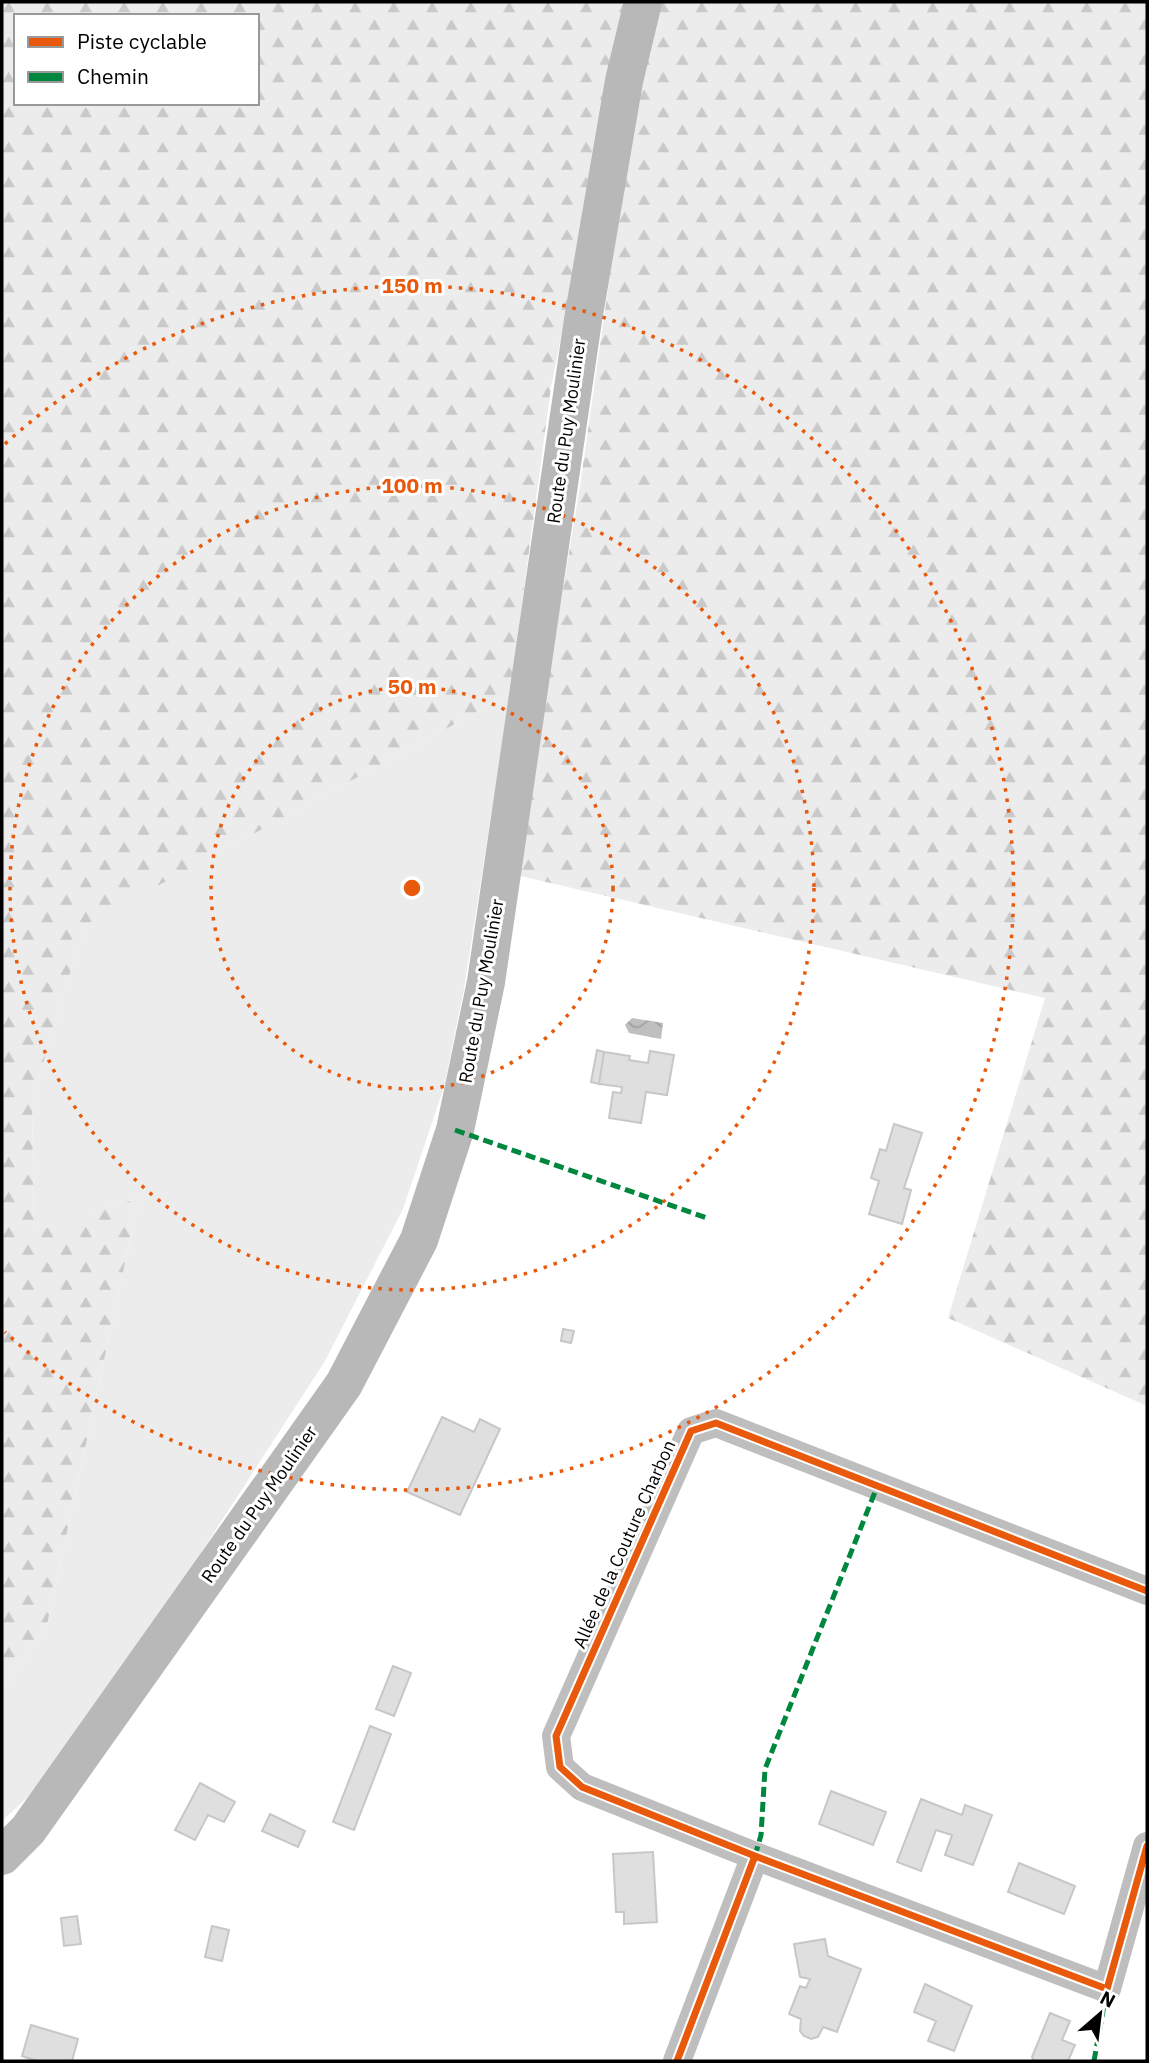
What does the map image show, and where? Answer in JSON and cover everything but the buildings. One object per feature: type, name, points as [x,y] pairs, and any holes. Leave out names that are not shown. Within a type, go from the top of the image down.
[{"type":"main road","name":"Route du Puy Moulinier","points":[[2,1856],[28,1830],[344,1384],[419,1240],[456,1129],[486,982],[583,320],[624,81],[643,2]]},
{"type":"street","name":"Allée de la Couture Charbon","points":[[1147,1591],[716,1423],[691,1431],[556,1736],[560,1767],[582,1787],[755,1857],[1107,1989],[1147,1846]]},
{"type":"street","points":[[677,2061],[755,1857]]},
{"type":"green space","points":[[2,2],[629,2],[551,387],[510,694],[84,926],[32,1100],[34,1232],[139,1198],[47,1625],[2,1690]]},
{"type":"green space","points":[[657,2],[1147,2],[1147,1406],[948,1318],[1045,998],[516,875],[580,486],[630,134]]},
{"type":"green space","points":[[510,694],[464,989],[444,1087],[403,1209],[325,1361],[65,1763],[2,1821],[2,1690],[47,1625],[139,1198],[34,1233],[32,1100],[84,925]]},
{"type":"water","points":[[632,1018],[663,1023],[661,1039],[629,1033],[625,1025]]},
{"type":"marked path","points":[[455,1130],[707,1218]]},
{"type":"marked path","points":[[755,1856],[761,1835],[765,1769],[877,1487]]},
{"type":"marked path","points":[[1094,2061],[1107,1989]]},
{"type":"cycle path","points":[[755,1856],[582,1787],[560,1767],[556,1736],[691,1431],[716,1423],[1147,1591]]},
{"type":"cycle path","points":[[677,2061],[755,1856],[1107,1989],[1147,1846]]}]
